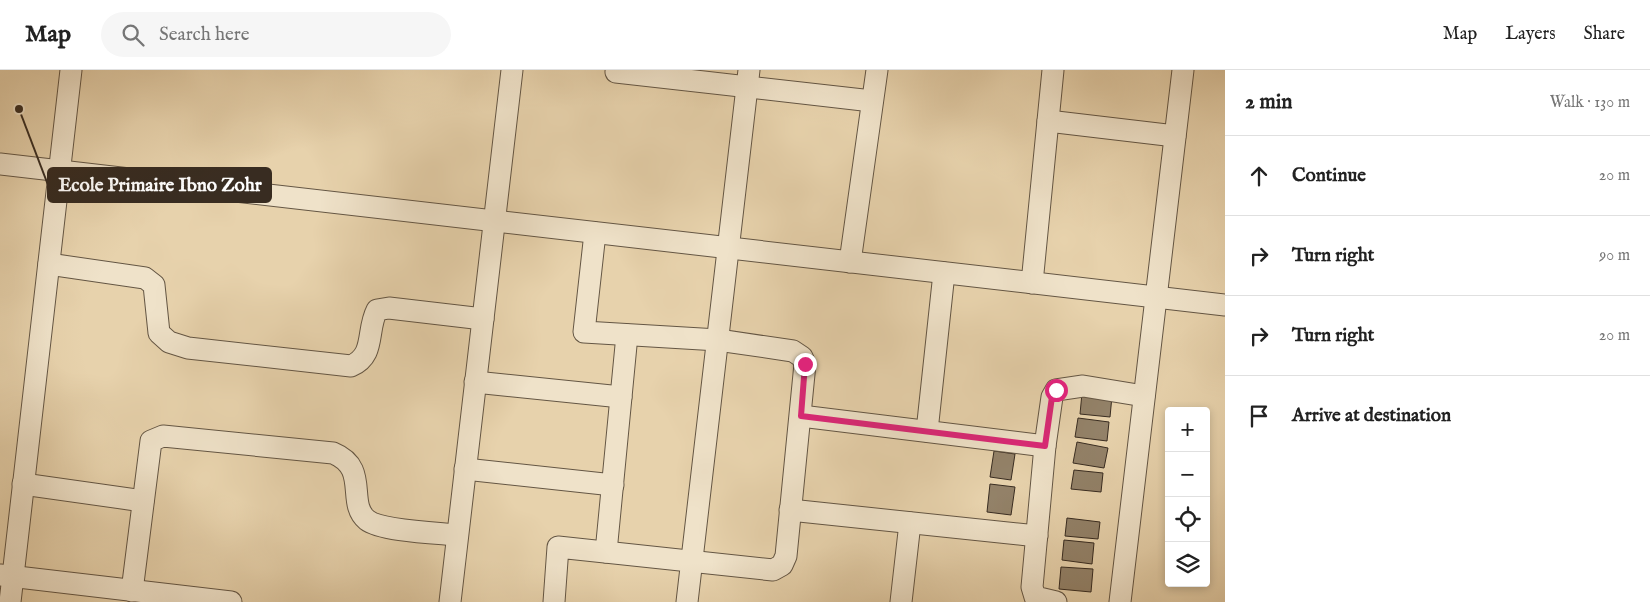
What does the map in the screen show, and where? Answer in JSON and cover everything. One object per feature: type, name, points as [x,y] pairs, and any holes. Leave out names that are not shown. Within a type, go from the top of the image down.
[{"type":"street","points":[[10,602],[6,576],[23,484],[72,70]]},
{"type":"street","points":[[450,602],[512,70]]},
{"type":"street","points":[[616,70],[616,72],[749,78],[872,101]]},
{"type":"street","points":[[850,262],[877,70]]},
{"type":"street","points":[[1032,283],[1053,70]]},
{"type":"street","points":[[1120,602],[1183,70]]},
{"type":"street","points":[[687,602],[749,78]]},
{"type":"street","points":[[1048,122],[1175,136]]},
{"type":"street","points":[[0,164],[1225,305]]},
{"type":"street","points":[[554,602],[558,547],[773,570],[782,565],[786,556],[801,416],[805,364],[802,356],[793,351],[718,340],[584,332],[595,233]]},
{"type":"street","points":[[49,264],[145,278],[154,285],[159,333],[169,342],[188,348],[351,366],[361,362],[367,354],[373,318],[377,310],[389,308],[483,319]]},
{"type":"street","points":[[927,431],[944,273]]},
{"type":"street","points":[[606,552],[627,335]]},
{"type":"street","points":[[475,382],[621,397]]},
{"type":"street","points":[[1056,602],[1035,597],[1032,587],[1045,446],[1052,397],[1056,390],[1064,387],[1082,386],[1144,396]]},
{"type":"street","points":[[801,416],[1045,446]]},
{"type":"street","points":[[132,591],[151,441],[163,436],[333,453],[345,458],[352,467],[361,512],[367,520],[381,526],[458,535]]},
{"type":"street","points":[[465,469],[613,485]]},
{"type":"street","points":[[23,484],[143,501]]},
{"type":"street","points":[[790,510],[1037,536]]},
{"type":"street","points":[[901,602],[910,523]]},
{"type":"street","points":[[6,576],[232,602]]},
{"type":"building","points":[[1082,393],[1112,396],[1110,417],[1080,414]]},
{"type":"building","points":[[1078,418],[1109,422],[1107,441],[1075,437]]},
{"type":"building","points":[[1077,442],[1108,448],[1104,468],[1073,463]]},
{"type":"building","points":[[994,451],[1015,454],[1011,480],[990,477]]},
{"type":"building","points":[[1074,470],[1103,473],[1101,492],[1071,489]]},
{"type":"building","points":[[990,484],[1015,487],[1011,515],[987,512]]},
{"type":"building","points":[[1067,518],[1100,522],[1098,539],[1065,536]]},
{"type":"building","points":[[1064,540],[1094,543],[1092,564],[1062,560]]},
{"type":"building","points":[[1061,567],[1093,569],[1091,592],[1059,589]]},
{"type":"place","name":"Ecole Primaire Ibno Zohr","points":[[19,109]]},
{"type":"route","points":[[805,364],[801,416],[1045,446],[1052,397],[1056,390]]}]
